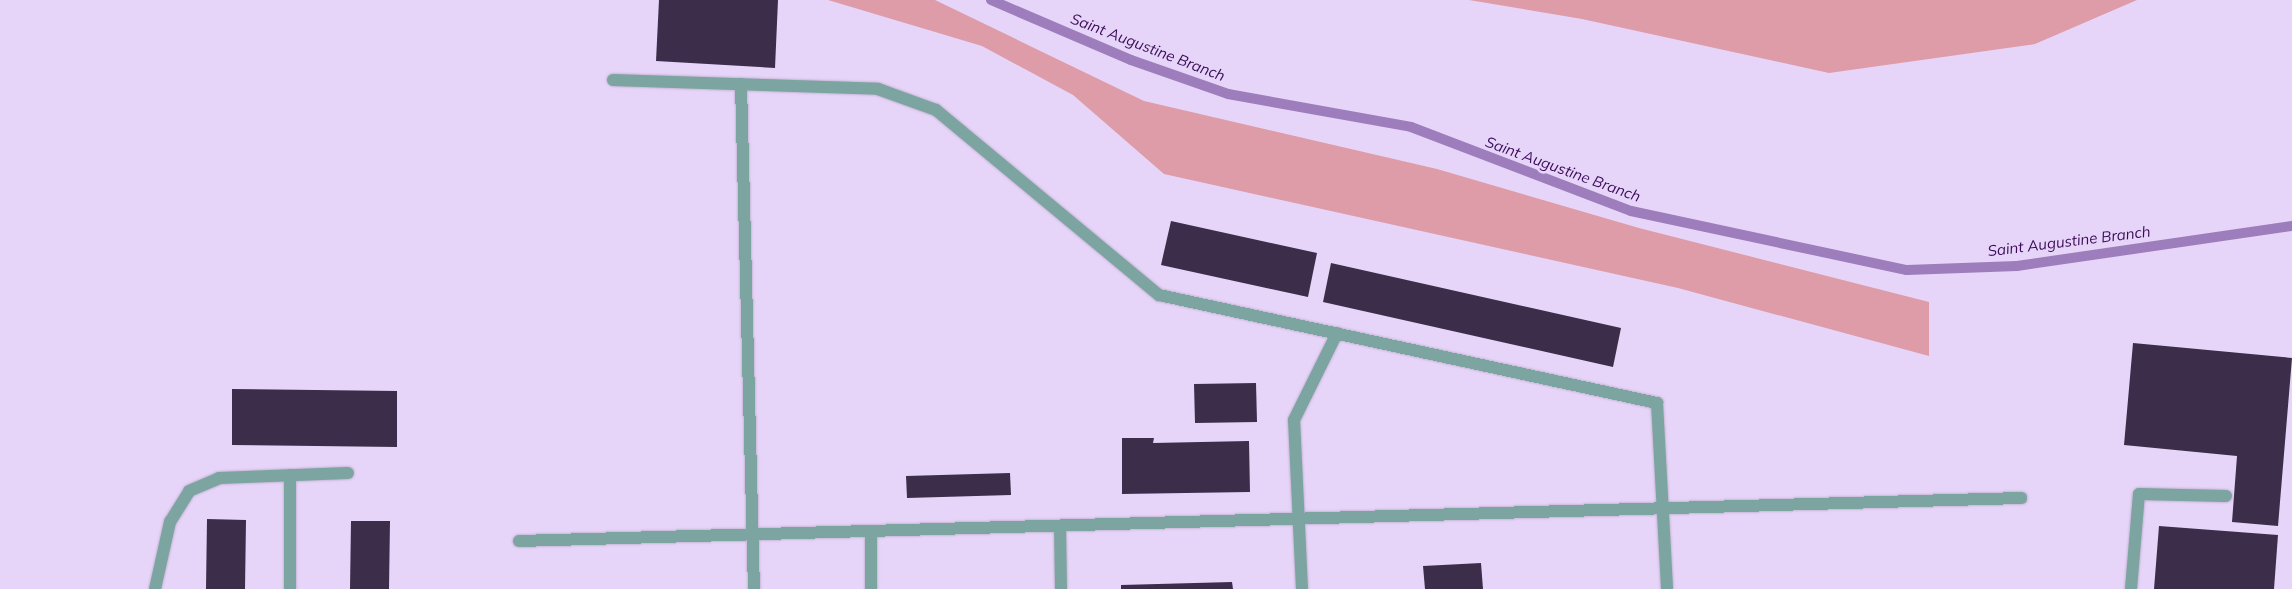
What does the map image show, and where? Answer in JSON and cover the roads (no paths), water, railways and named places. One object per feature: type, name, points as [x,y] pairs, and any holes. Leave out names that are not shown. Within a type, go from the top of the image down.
[{"type":"lane","points":[[613,80],[878,89],[936,110],[1160,294],[1657,403],[1667,589]]},
{"type":"lane","points":[[741,84],[754,589]]},
{"type":"lane","points":[[1302,589],[1294,420],[1337,333]]},
{"type":"lane","points":[[155,589],[170,522],[189,491],[219,478],[348,473]]},
{"type":"lane","points":[[290,475],[290,589]]},
{"type":"lane","points":[[2131,589],[2139,494],[2226,496]]},
{"type":"lane","points":[[519,542],[2021,498]]},
{"type":"lane","points":[[1060,526],[1061,589]]},
{"type":"lane","points":[[871,531],[871,589]]},
{"type":"waterway","name":"Saint Augustine Branch","points":[[991,0],[1131,60],[1228,94],[1411,127],[1631,211],[1907,270],[2017,266],[2292,226]]}]
